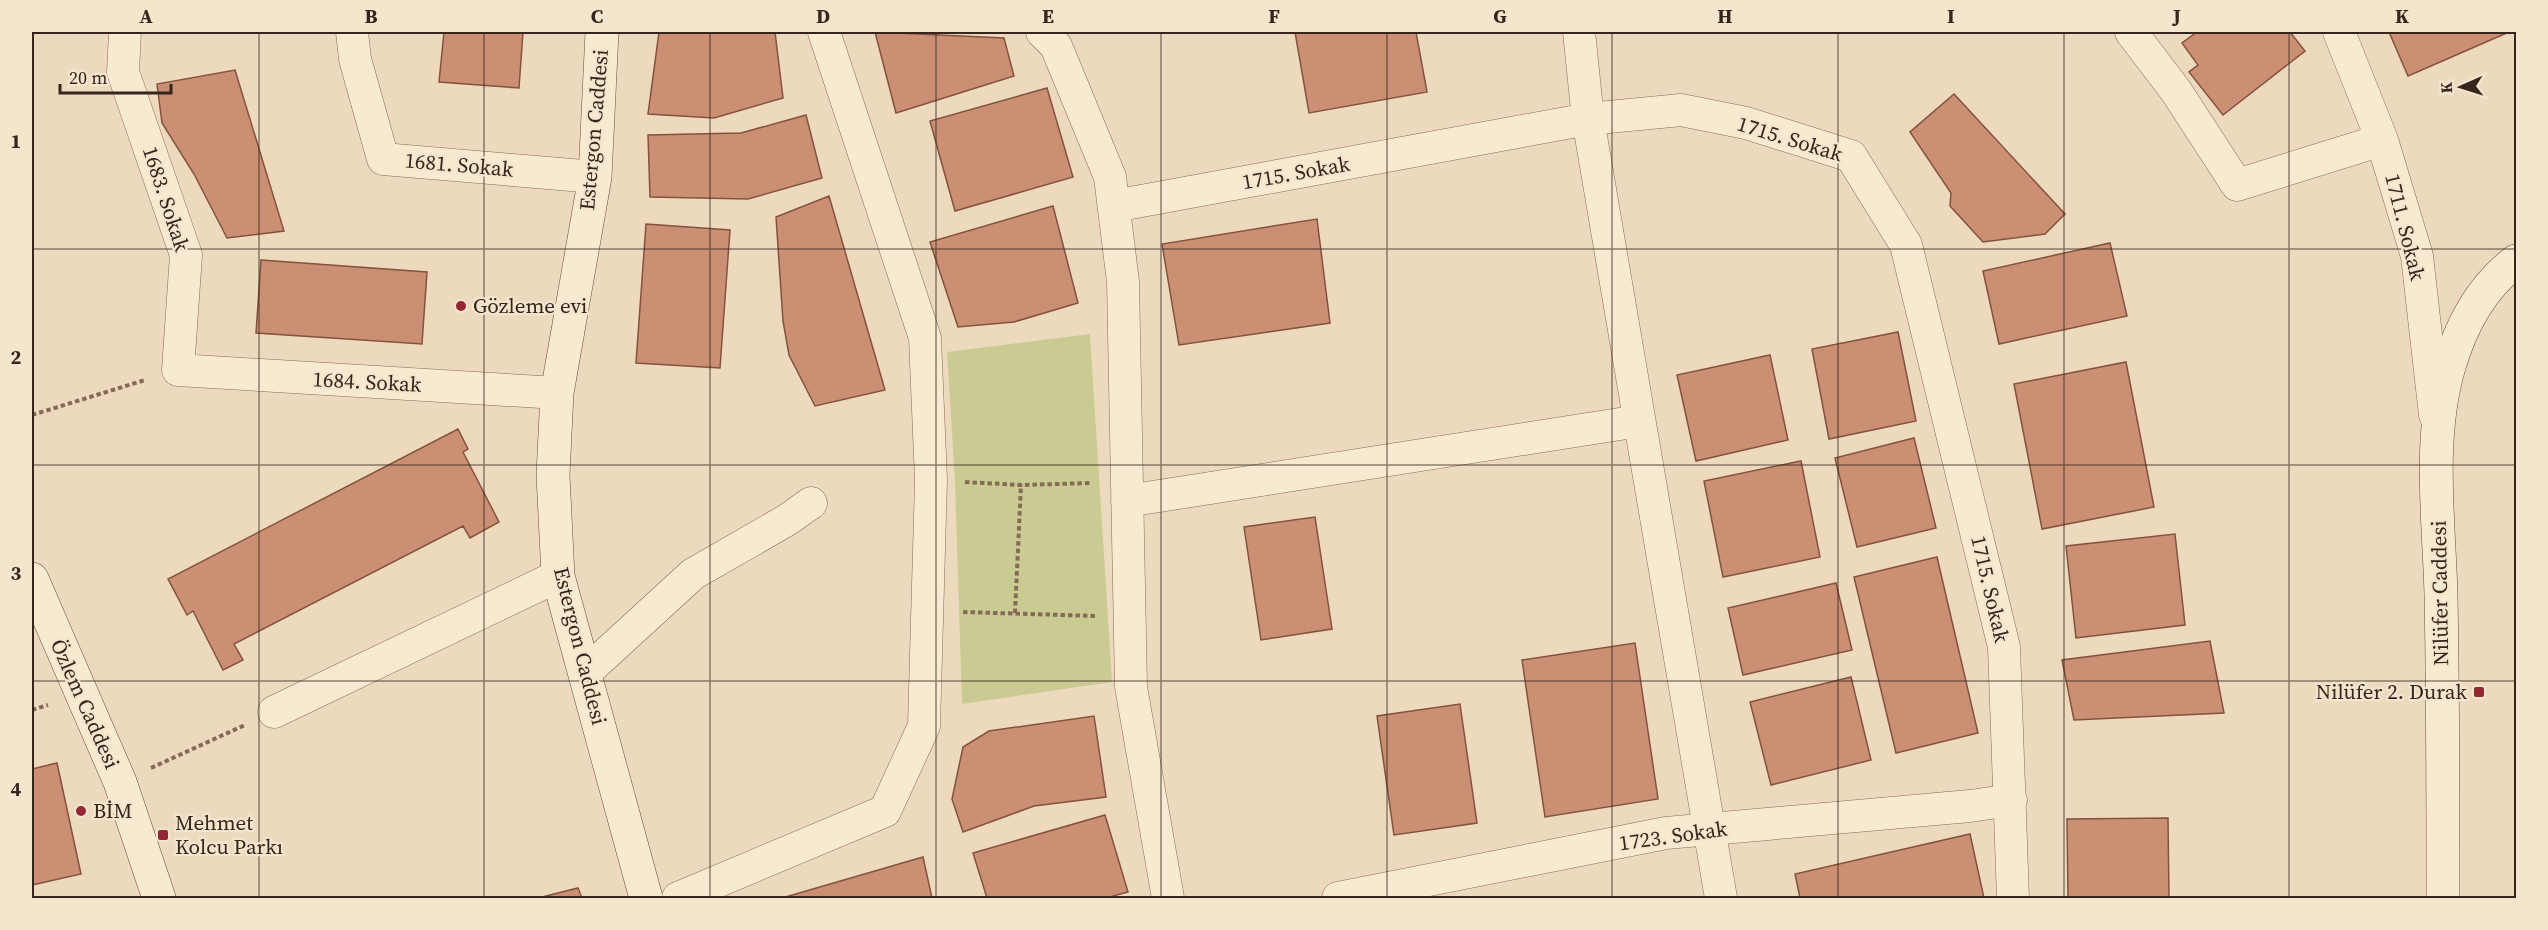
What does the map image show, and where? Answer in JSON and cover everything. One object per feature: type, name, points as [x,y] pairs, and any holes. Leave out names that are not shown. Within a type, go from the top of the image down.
[{"type":"street","name":"1683. Sokak","points":[[125,32],[123,72],[186,255],[178,370]]},
{"type":"street","name":"1681. Sokak","points":[[352,32],[355,59],[383,159],[595,177]]},
{"type":"street","name":"Estergon Caddesi","points":[[602,32],[595,177],[557,393],[553,475],[558,576],[646,898]]},
{"type":"street","points":[[678,898],[885,811],[924,726],[931,480],[925,338],[824,32]]},
{"type":"street","points":[[1042,32],[1056,46],[1110,177],[1123,282],[1131,687],[1168,898]]},
{"type":"street","points":[[1579,32],[1588,119],[1721,898]]},
{"type":"street","points":[[2131,32],[2176,91],[2236,185],[2382,140]]},
{"type":"street","name":"1711. Sokak","points":[[2339,32],[2382,140],[2417,256],[2437,431]]},
{"type":"street","name":"1715. Sokak","points":[[1114,206],[1588,119],[1681,110],[1746,123],[1851,156],[1906,245],[2004,647],[2013,898]]},
{"type":"street","name":"Nilüfer Caddesi","points":[[2443,898],[2443,715],[2437,431],[2448,372],[2461,330],[2496,276],[2517,261]]},
{"type":"street","name":"1684. Sokak","points":[[178,370],[557,393]]},
{"type":"street","points":[[1127,491],[1639,421]]},
{"type":"street","points":[[585,673],[693,574],[787,520],[810,503]]},
{"type":"street","points":[[274,712],[558,576]]},
{"type":"street","name":"Özlem Caddesi","points":[[32,579],[120,782],[159,898]]},
{"type":"street","name":"1723. Sokak","points":[[1338,898],[1665,833],[1970,806],[2011,800]]},
{"type":"path","points":[[32,415],[178,370]]},
{"type":"path","points":[[931,480],[1127,491]]},
{"type":"path","points":[[1015,613],[1021,485]]},
{"type":"path","points":[[929,611],[1130,617]]},
{"type":"path","points":[[120,782],[274,712]]},
{"type":"green space","points":[[1090,334],[1112,682],[962,704],[955,482],[947,352]]},
{"type":"building","points":[[444,32],[523,32],[519,88],[439,82]]},
{"type":"building","points":[[659,32],[775,32],[783,98],[714,118],[648,114]]},
{"type":"building","points":[[875,32],[1004,38],[1014,76],[896,113]]},
{"type":"building","points":[[1295,32],[1416,32],[1427,92],[1309,113]]},
{"type":"building","points":[[2197,32],[2290,32],[2305,51],[2223,115],[2189,72],[2198,65],[2182,43]]},
{"type":"building","points":[[2389,32],[2509,32],[2408,76]]},
{"type":"building","points":[[235,70],[284,231],[227,238],[194,174],[162,123],[157,84]]},
{"type":"building","points":[[1047,88],[1073,177],[955,211],[930,121]]},
{"type":"building","points":[[1954,94],[2065,214],[2045,234],[1983,242],[1950,206],[1951,193],[1910,132]]},
{"type":"building","points":[[806,115],[822,178],[748,199],[650,197],[648,135],[741,133]]},
{"type":"building","points":[[829,196],[885,390],[815,406],[789,355],[783,321],[776,217]]},
{"type":"building","points":[[1053,206],[1078,303],[1014,322],[958,327],[930,242]]},
{"type":"building","points":[[1317,219],[1330,323],[1179,345],[1162,244]]},
{"type":"building","points":[[646,224],[730,230],[720,368],[636,363]]},
{"type":"building","points":[[2110,243],[2127,316],[1999,344],[1983,271]]},
{"type":"building","points":[[261,260],[427,272],[422,344],[256,333]]},
{"type":"building","points":[[1898,332],[1916,421],[1829,439],[1812,349]]},
{"type":"building","points":[[1770,355],[1788,440],[1696,461],[1677,375]]},
{"type":"building","points":[[2126,362],[2154,507],[2042,529],[2014,384]]},
{"type":"building","points":[[458,429],[468,449],[463,452],[499,522],[470,538],[463,526],[234,644],[243,660],[223,670],[193,611],[187,615],[168,579]]},
{"type":"building","points":[[1914,438],[1936,528],[1857,547],[1835,458]]},
{"type":"building","points":[[1801,461],[1820,557],[1723,577],[1704,481]]},
{"type":"building","points":[[1315,517],[1332,629],[1261,640],[1244,527]]},
{"type":"building","points":[[2175,534],[2185,625],[2076,638],[2066,546]]},
{"type":"building","points":[[1937,557],[1978,733],[1896,753],[1854,577]]},
{"type":"building","points":[[1836,583],[1852,650],[1743,675],[1728,608]]},
{"type":"building","points":[[2210,641],[2224,713],[2074,720],[2062,660]]},
{"type":"building","points":[[1635,643],[1658,799],[1545,817],[1522,660]]},
{"type":"building","points":[[1851,677],[1871,760],[1771,785],[1750,702]]},
{"type":"building","points":[[1460,704],[1477,823],[1394,835],[1377,716]]},
{"type":"building","points":[[1094,716],[1106,797],[1034,806],[963,832],[952,799],[963,747],[989,731]]},
{"type":"building","points":[[57,763],[81,874],[32,885],[32,769]]},
{"type":"building","points":[[1105,815],[1128,892],[1106,898],[987,898],[973,853]]},
{"type":"building","points":[[2168,818],[2169,898],[2068,898],[2067,819]]},
{"type":"building","points":[[1970,834],[1984,898],[1800,898],[1795,874]]},
{"type":"building","points":[[923,857],[932,898],[782,898]]},
{"type":"building","points":[[578,888],[582,898],[536,898],[542,897]]},
{"type":"place","name":"Gözleme evi","points":[[461,306]]},
{"type":"place","name":"Nilüfer 2. Durak","points":[[2479,692]]},
{"type":"place","name":"BİM","points":[[81,811]]},
{"type":"place","name":"Mehmet Kolcu Parkı","points":[[163,835]]}]
